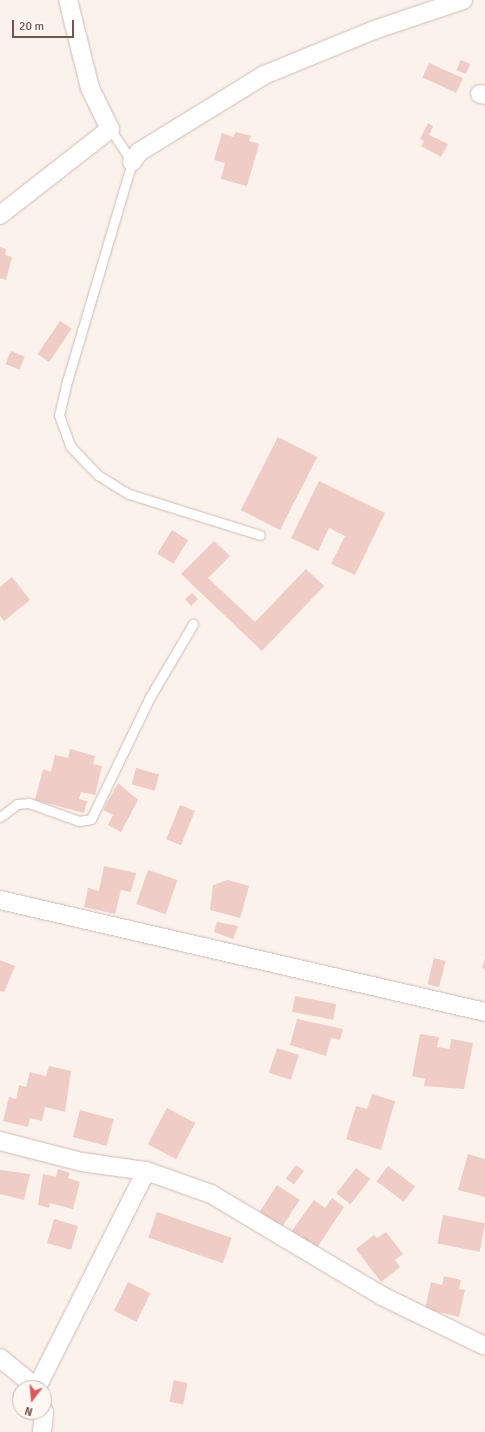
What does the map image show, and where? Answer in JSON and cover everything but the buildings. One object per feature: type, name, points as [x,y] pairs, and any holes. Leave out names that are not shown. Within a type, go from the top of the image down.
[{"type":"street","points":[[0,215],[110,129],[90,88],[68,0]]},
{"type":"street","points":[[132,162],[139,152],[264,75],[374,30],[463,0]]},
{"type":"street","points":[[0,900],[485,1012]]},
{"type":"street","points":[[0,1140],[82,1162],[146,1171],[211,1194],[382,1296],[484,1339]]},
{"type":"street","points":[[41,1380],[146,1171]]},
{"type":"street","points":[[0,1358],[28,1380]]},
{"type":"street","points":[[42,1432],[43,1420]]},
{"type":"lane","points":[[110,129],[132,162],[66,382],[60,415],[68,439],[98,475],[129,494],[260,535]]},
{"type":"lane","points":[[0,817],[17,804],[29,803],[79,821],[91,819],[150,697],[193,624]]}]
